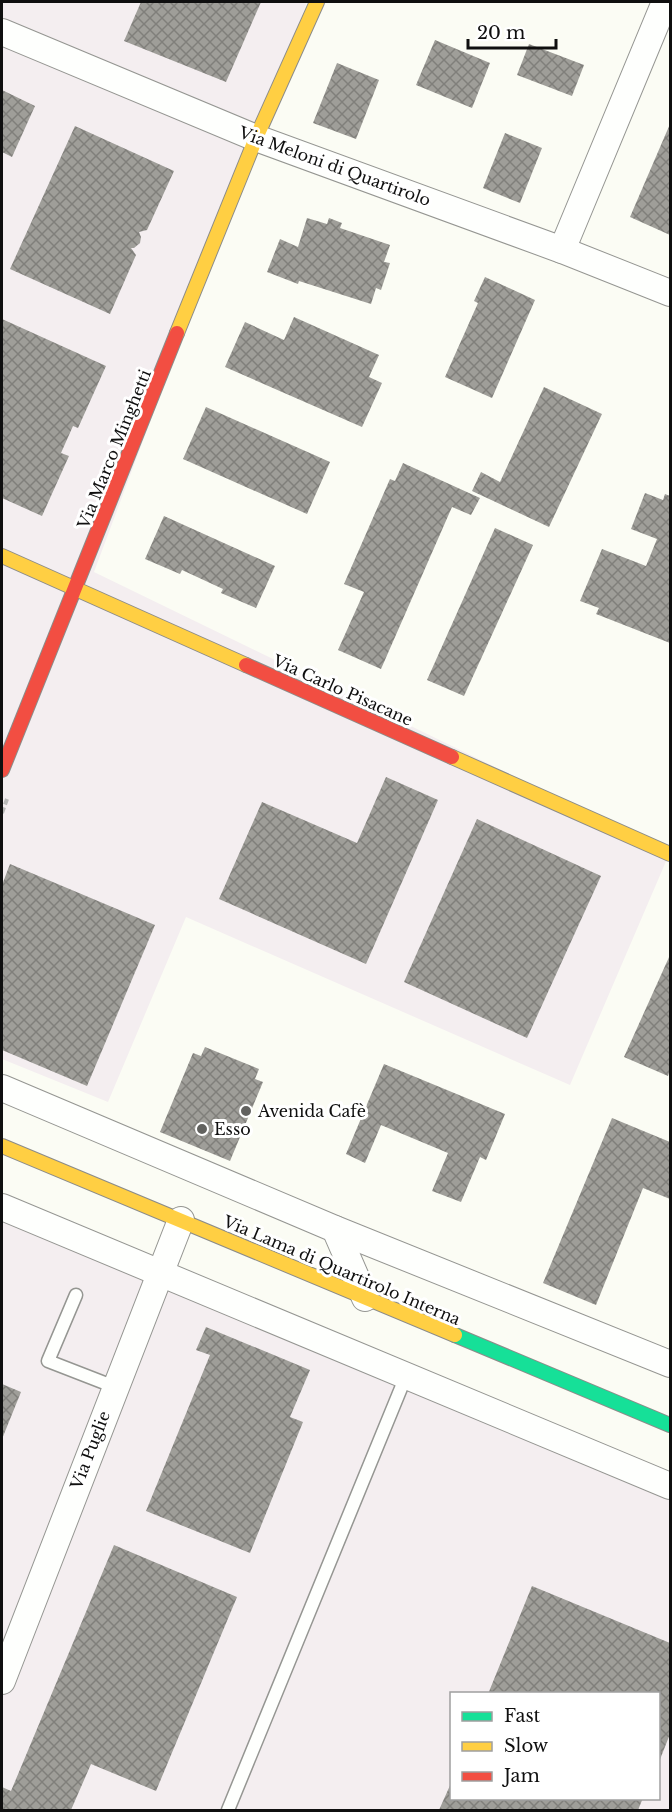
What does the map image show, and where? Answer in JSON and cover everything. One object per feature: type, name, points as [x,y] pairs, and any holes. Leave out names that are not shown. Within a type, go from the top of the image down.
[{"type":"street","name":"Via Marco Minghetti","points":[[2,771],[256,138],[317,2]]},
{"type":"street","points":[[562,250],[665,2]]},
{"type":"street","name":"Via Meloni di Quartirolo","points":[[2,33],[256,138],[670,292]]},
{"type":"street","name":"Via Carlo Pisacane","points":[[2,556],[670,854]]},
{"type":"street","points":[[2,1088],[335,1229],[670,1364]]},
{"type":"street","name":"Via Lama di Quartirolo Interna","points":[[2,1146],[670,1425]]},
{"type":"street","points":[[2,1207],[670,1486]]},
{"type":"street","name":"Via Puglie","points":[[2,1681],[158,1273],[181,1220]]},
{"type":"street","points":[[335,1229],[365,1298]]},
{"type":"lane","points":[[76,1295],[48,1360],[115,1387]]},
{"type":"lane","points":[[228,1810],[406,1376]]},
{"type":"shaded area","points":[[2,2],[307,2],[94,572],[670,852],[570,1085],[186,917],[108,1102],[2,1059]]},
{"type":"shaded area","points":[[2,1210],[670,1494],[670,1810],[2,1810]]},
{"type":"building","points":[[141,2],[261,2],[226,82],[124,41]]},
{"type":"building","points":[[435,40],[490,63],[472,108],[416,85]]},
{"type":"building","points":[[529,44],[584,65],[572,96],[517,75]]},
{"type":"building","points":[[337,63],[379,80],[356,139],[313,123]]},
{"type":"building","points":[[2,90],[35,106],[12,157],[2,152]]},
{"type":"building","points":[[670,124],[670,235],[630,217]]},
{"type":"building","points":[[75,126],[174,171],[147,230],[139,232],[140,243],[131,248],[136,255],[110,314],[10,269]]},
{"type":"building","points":[[505,133],[542,148],[520,203],[483,188]]},
{"type":"building","points":[[307,218],[327,224],[329,218],[342,223],[340,228],[390,245],[384,262],[390,263],[381,290],[376,288],[371,304],[299,281],[298,284],[267,272],[280,239],[298,247]]},
{"type":"building","points":[[485,277],[535,300],[492,398],[445,377],[478,303],[474,301]]},
{"type":"building","points":[[294,317],[379,355],[369,377],[382,383],[362,427],[225,367],[245,322],[284,340]]},
{"type":"building","points":[[2,319],[106,366],[78,428],[73,426],[61,453],[69,456],[42,516],[2,498]]},
{"type":"building","points":[[544,387],[602,414],[549,527],[472,491],[481,472],[500,482]]},
{"type":"building","points":[[206,407],[330,462],[307,514],[183,459]]},
{"type":"building","points":[[403,463],[480,498],[471,515],[452,507],[381,669],[338,650],[364,592],[344,584],[390,479],[395,481]]},
{"type":"building","points":[[645,493],[663,500],[665,494],[670,496],[670,643],[596,614],[599,608],[580,601],[602,549],[646,566],[657,539],[631,529]]},
{"type":"building","points":[[164,516],[275,566],[256,608],[221,593],[223,589],[182,570],[180,574],[145,559]]},
{"type":"building","points":[[495,528],[533,545],[464,696],[427,680]]},
{"type":"building","points":[[386,777],[438,800],[366,964],[219,899],[262,802],[357,843]]},
{"type":"building","points":[[477,819],[601,876],[527,1038],[404,982]]},
{"type":"building","points":[[10,864],[155,925],[87,1086],[2,1050],[2,885]]},
{"type":"building","points":[[670,955],[670,1070],[668,1076],[624,1057]]},
{"type":"building","points":[[205,1047],[259,1069],[255,1079],[263,1082],[230,1161],[160,1132],[193,1053],[201,1056]]},
{"type":"building","points":[[384,1064],[505,1114],[486,1160],[480,1157],[461,1202],[432,1191],[448,1153],[381,1125],[365,1163],[346,1154]]},
{"type":"building","points":[[612,1118],[670,1142],[670,1199],[643,1188],[596,1305],[543,1283]]},
{"type":"building","points":[[206,1327],[310,1370],[290,1417],[303,1422],[250,1553],[146,1511],[210,1355],[196,1350]]},
{"type":"building","points":[[2,1384],[21,1392],[2,1439]]},
{"type":"building","points":[[114,1545],[237,1597],[156,1791],[91,1764],[71,1810],[2,1810],[2,1787],[11,1791]]},
{"type":"building","points":[[532,1586],[670,1643],[670,1734],[660,1759],[660,1692],[489,1692]]},
{"type":"building","points":[[450,1785],[450,1800],[642,1800],[638,1810],[439,1810]]},
{"type":"traffic: fast","points":[[455,1335],[670,1425]]},
{"type":"traffic: slow","points":[[177,333],[256,138],[317,2]]},
{"type":"traffic: slow","points":[[2,556],[246,665]]},
{"type":"traffic: slow","points":[[452,757],[670,854]]},
{"type":"traffic: slow","points":[[2,1146],[455,1335]]},
{"type":"traffic: jam","points":[[2,770],[177,333]]},
{"type":"traffic: jam","points":[[246,665],[452,757]]},
{"type":"place","name":"Avenida Cafè","points":[[246,1111]]},
{"type":"place","name":"Esso","points":[[202,1129]]}]
